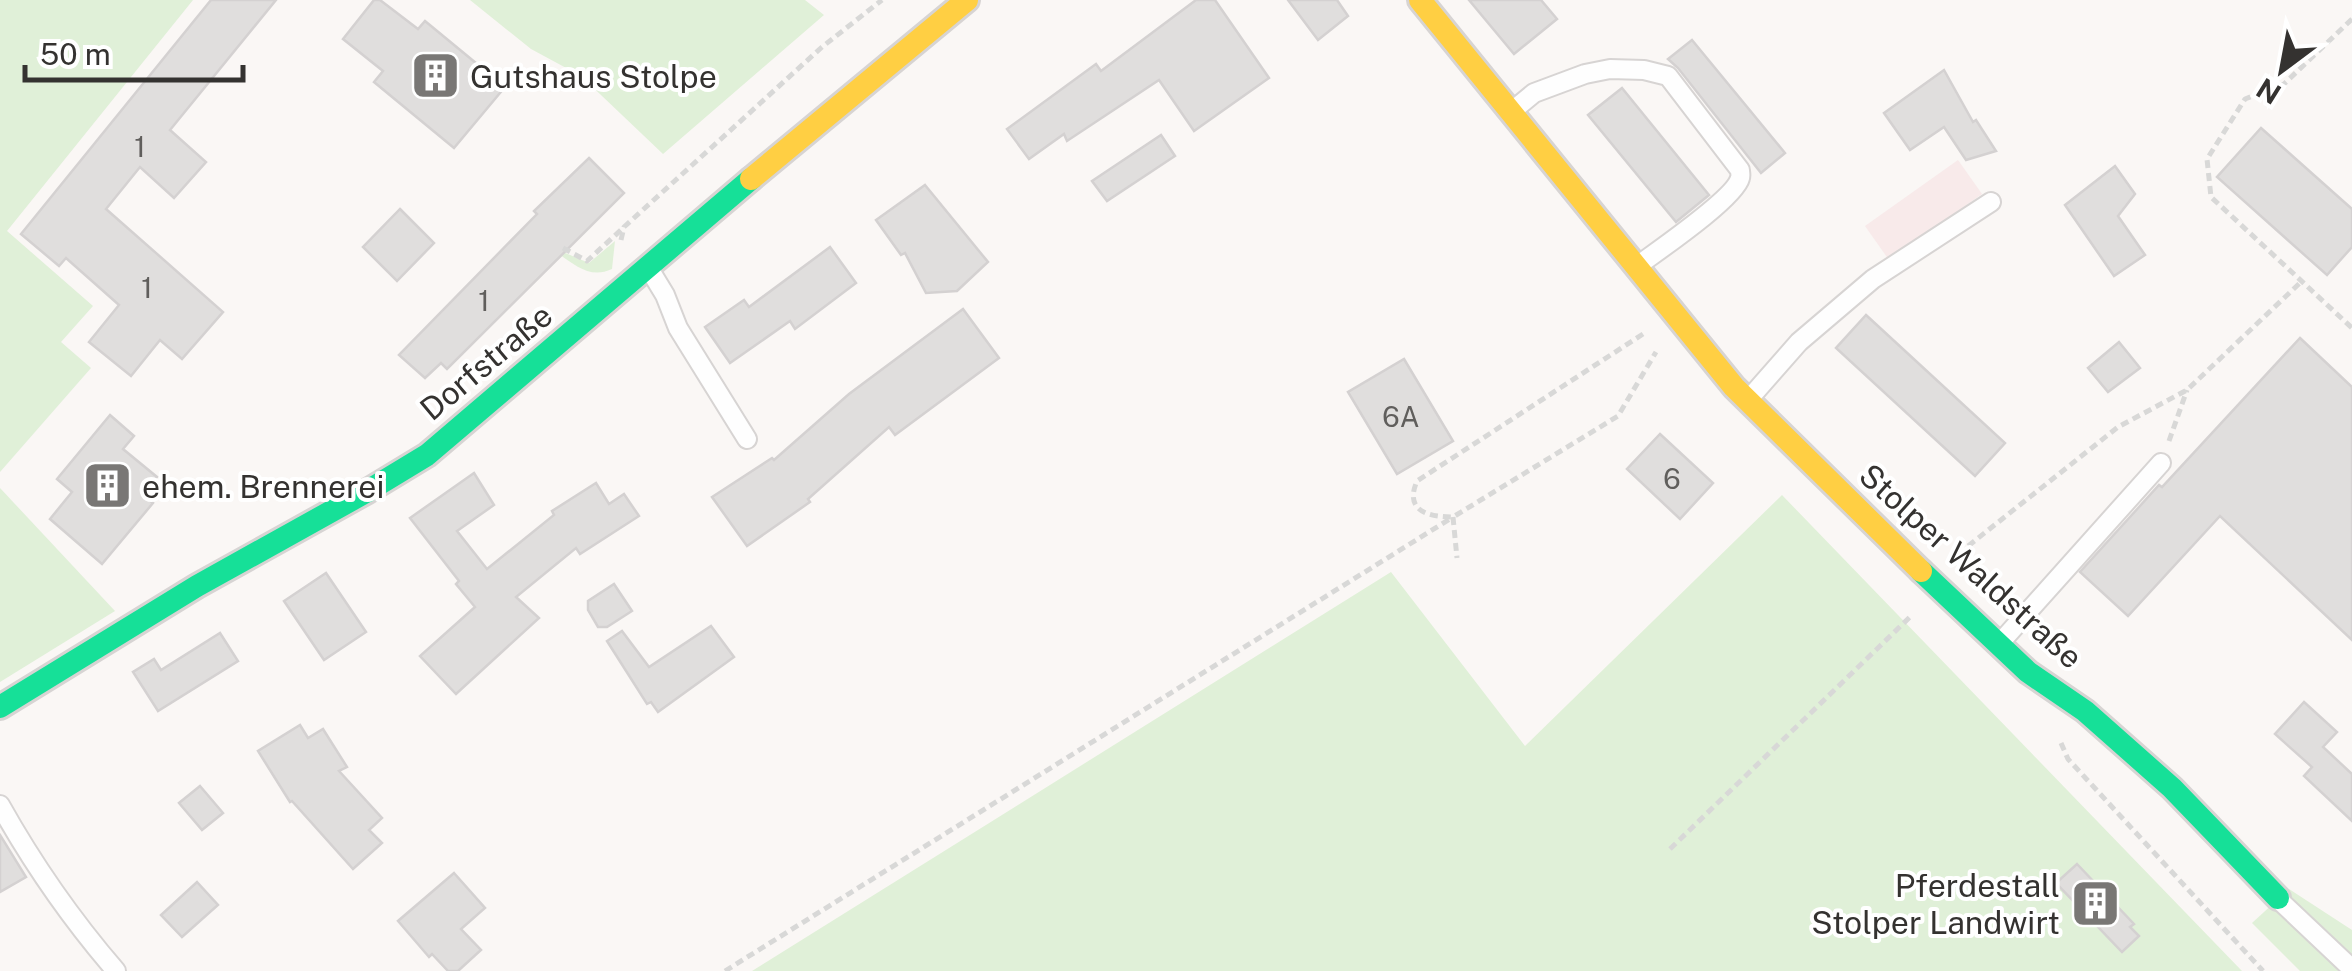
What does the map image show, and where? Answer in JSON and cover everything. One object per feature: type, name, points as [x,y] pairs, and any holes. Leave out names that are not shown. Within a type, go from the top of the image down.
[{"type":"street","name":"Dorfstraße","points":[[0,707],[197,586],[428,455],[967,0]]},
{"type":"street","name":"Stolper Waldstraße","points":[[1420,0],[1734,387],[2028,672],[2085,710],[2172,788],[2278,898]]},
{"type":"lane","points":[[1510,112],[1534,93],[1586,74],[1610,69],[1644,70],[1668,76],[1740,170],[1740,179],[1703,218],[1637,266]]},
{"type":"lane","points":[[1748,400],[1799,342],[1873,279],[1990,202]]},
{"type":"lane","points":[[648,267],[678,328],[747,439]]},
{"type":"lane","points":[[1998,644],[2162,463]]},
{"type":"lane","points":[[0,805],[40,871],[116,971]]},
{"type":"lane","points":[[2278,898],[2352,970]]},
{"type":"path","points":[[562,248],[587,260],[822,46],[882,0]]},
{"type":"path","points":[[2352,19],[2284,84],[2245,99],[2207,159],[2212,198],[2352,328]]},
{"type":"path","points":[[624,228],[616,266],[625,286]]},
{"type":"path","points":[[1670,849],[1934,583],[2118,427],[2186,390],[2302,281]]},
{"type":"path","points":[[1453,517],[1433,518],[1422,511],[1414,500],[1417,481],[1674,313]]},
{"type":"path","points":[[725,971],[1618,416],[1662,341]]},
{"type":"path","points":[[2162,463],[2186,390]]},
{"type":"path","points":[[1453,517],[1457,558]]},
{"type":"path","points":[[2060,742],[2068,759],[2264,971]]},
{"type":"shaded area","points":[[1958,160],[1982,194],[1889,260],[1865,226]]},
{"type":"green space","points":[[0,0],[193,0],[7,231],[93,306],[61,342],[91,368],[0,472]]},
{"type":"green space","points":[[470,0],[805,0],[824,15],[663,154],[581,76],[531,49]]},
{"type":"green space","points":[[615,241],[612,269],[604,272],[584,270],[559,254],[563,252],[589,263]]},
{"type":"green space","points":[[0,488],[115,611],[0,682]]},
{"type":"green space","points":[[1782,495],[2242,971],[752,971],[1391,572],[1525,746]]},
{"type":"green space","points":[[2289,889],[2352,930],[2352,971],[2300,971],[2252,923]]},
{"type":"building","points":[[211,0],[276,0],[170,130],[206,162],[174,198],[140,167],[106,209],[223,312],[182,359],[160,340],[131,376],[89,342],[119,305],[66,258],[59,266],[21,234]]},
{"type":"building","name":"Gutshaus Stolpe","points":[[374,0],[380,0],[418,29],[425,21],[505,87],[454,148],[374,82],[383,71],[343,39]]},
{"type":"building","points":[[1196,0],[1215,0],[1269,78],[1194,131],[1159,80],[1067,141],[1064,134],[1029,159],[1007,129],[1096,64],[1101,71]]},
{"type":"building","points":[[1288,0],[1337,0],[1348,16],[1318,40]]},
{"type":"building","points":[[1469,0],[1541,0],[1557,19],[1514,54]]},
{"type":"building","points":[[1692,40],[1785,153],[1761,173],[1668,59]]},
{"type":"building","points":[[1944,70],[1973,122],[1976,120],[1996,151],[1966,160],[1944,127],[1910,150],[1884,113]]},
{"type":"building","points":[[1622,88],[1709,195],[1676,222],[1588,115]]},
{"type":"building","points":[[2261,128],[2352,209],[2352,247],[2327,275],[2217,177]]},
{"type":"building","points":[[1161,135],[1175,156],[1107,201],[1092,181]]},
{"type":"building","points":[[589,158],[624,193],[447,369],[441,363],[425,378],[399,355]]},
{"type":"building","points":[[2115,166],[2135,194],[2118,216],[2145,255],[2114,276],[2065,205]]},
{"type":"building","points":[[925,185],[988,262],[957,291],[926,293],[905,253],[901,255],[876,220]]},
{"type":"building","points":[[400,209],[434,243],[397,281],[363,247]]},
{"type":"building","points":[[830,247],[856,283],[795,329],[790,321],[730,363],[705,327],[744,300],[749,307]]},
{"type":"building","points":[[963,309],[999,358],[895,435],[889,427],[808,499],[810,502],[747,546],[712,497],[774,460],[849,394]]},
{"type":"building","points":[[1866,315],[2005,443],[1975,476],[1836,348]]},
{"type":"building","points":[[2300,338],[2352,387],[2352,640],[2220,516],[2128,616],[2080,572]]},
{"type":"building","points":[[2119,342],[2140,368],[2108,392],[2088,368]]},
{"type":"building","points":[[1404,359],[1453,441],[1397,474],[1348,392]]},
{"type":"building","name":"ehem. Brennerei","points":[[110,415],[134,436],[123,449],[157,477],[142,494],[153,503],[102,564],[50,519],[72,492],[57,479]]},
{"type":"building","points":[[1660,434],[1713,483],[1680,519],[1627,469]]},
{"type":"building","points":[[474,473],[494,505],[457,531],[487,569],[554,515],[552,511],[596,483],[609,504],[624,494],[639,516],[580,554],[576,548],[516,597],[539,618],[456,694],[420,656],[475,607],[410,518]]},
{"type":"building","points":[[326,573],[366,632],[324,660],[284,601]]},
{"type":"building","points":[[614,584],[632,611],[607,627],[598,627],[588,610],[588,601]]},
{"type":"building","points":[[711,626],[734,657],[658,712],[651,702],[647,704],[607,641],[622,631],[649,667]]},
{"type":"building","points":[[220,633],[238,661],[158,711],[133,672],[154,659],[161,670]]},
{"type":"building","points":[[2304,702],[2337,732],[2323,747],[2352,774],[2352,821],[2304,776],[2312,767],[2275,734]]},
{"type":"building","points":[[300,725],[308,738],[323,729],[347,767],[339,771],[382,818],[369,830],[382,843],[353,869],[290,802],[258,751]]},
{"type":"building","points":[[200,786],[223,813],[202,830],[179,803]]},
{"type":"building","points":[[0,835],[26,877],[0,892]]},
{"type":"building","name":"Pferdestall Stolper Landwirt","points":[[2077,864],[2134,924],[2130,927],[2139,936],[2122,952],[2056,883]]},
{"type":"building","points":[[454,873],[485,908],[461,929],[481,950],[458,971],[448,971],[432,954],[429,957],[398,921]]},
{"type":"building","points":[[197,882],[218,905],[182,937],[161,915]]},
{"type":"traffic: fast","points":[[0,707],[197,586],[427,455],[751,179]]},
{"type":"traffic: fast","points":[[1921,571],[2028,672],[2085,711],[2172,788],[2278,898]]},
{"type":"traffic: slow","points":[[751,179],[967,0]]},
{"type":"traffic: slow","points":[[1420,0],[1734,387],[1921,571]]},
{"type":"place","name":"Gutshaus Stolpe","points":[[435,76]]},
{"type":"place","name":"ehem. Brennerei","points":[[107,486]]},
{"type":"place","name":"Pferdestall Stolper Landwirt","points":[[2095,903]]}]
